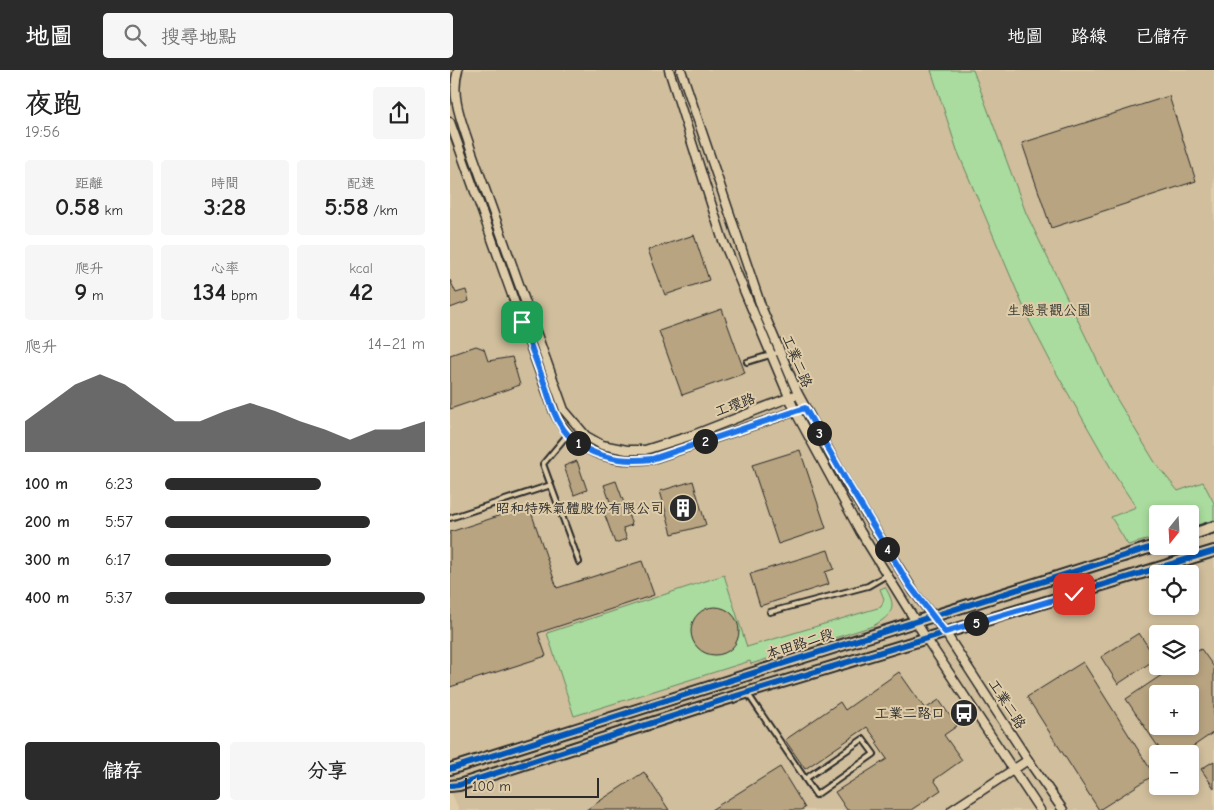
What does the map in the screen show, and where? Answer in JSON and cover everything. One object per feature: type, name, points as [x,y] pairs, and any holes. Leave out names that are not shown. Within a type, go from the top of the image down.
[{"type":"street","name":"工環路","points":[[458,70],[452,81],[453,106],[478,170],[564,410],[586,436],[602,445],[627,450],[645,450],[798,394]]},
{"type":"street","name":"工業二路","points":[[669,70],[722,238],[795,411],[860,531],[915,621],[1012,771],[1040,810]]},
{"type":"street","name":"工業二路","points":[[681,70],[762,309],[805,408],[849,486],[914,592],[945,632],[1028,760],[1064,810]]},
{"type":"street","points":[[676,92],[687,88]]},
{"type":"street","name":"工環路","points":[[450,122],[554,412],[560,424],[578,444],[605,457],[637,461],[652,459],[805,408]]},
{"type":"street","points":[[690,139],[703,135]]},
{"type":"street","points":[[469,174],[478,170]]},
{"type":"street","points":[[713,210],[727,206]]},
{"type":"street","points":[[494,243],[503,239]]},
{"type":"street","points":[[508,284],[518,281]]},
{"type":"street","points":[[522,322],[531,319]]},
{"type":"street","points":[[568,434],[576,426]]},
{"type":"street","points":[[682,438],[685,448]]},
{"type":"street","points":[[838,491],[849,486]]},
{"type":"street","points":[[1199,532],[1214,527]]},
{"type":"street","name":"本田路二段","points":[[450,769],[1149,548]]},
{"type":"street","points":[[450,786],[469,782],[747,692],[1214,551]]},
{"type":"street","points":[[952,810],[1028,760]]},
{"type":"lane","points":[[747,362],[780,352]]},
{"type":"lane","points":[[568,434],[543,464],[579,562]]},
{"type":"lane","points":[[450,518],[551,485]]},
{"type":"lane","points":[[770,612],[868,586],[887,575]]},
{"type":"lane","points":[[747,692],[805,779],[816,795],[874,754],[863,739],[805,779]]},
{"type":"shaded area","points":[[450,70],[1214,70],[1214,810],[459,810],[450,789]]},
{"type":"green space","name":"生態景觀公園","points":[[931,70],[973,70],[1026,213],[1112,391],[1156,464],[1178,491],[1203,482],[1214,503],[1214,520],[1199,524],[1199,505],[1149,505],[1149,539],[1128,545],[1111,517],[1136,507],[1116,477],[1057,374],[1030,322],[957,150]]},
{"type":"green space","points":[[724,575],[747,647],[881,607],[884,599],[880,589],[885,587],[892,605],[889,614],[873,626],[751,664],[750,661],[574,716],[547,633]]},
{"type":"building","points":[[1169,96],[1196,181],[1051,228],[1022,143]]},
{"type":"building","points":[[694,235],[709,280],[665,295],[648,250]]},
{"type":"building","points":[[450,280],[456,293],[466,290],[469,301],[450,308]]},
{"type":"building","points":[[722,309],[745,373],[682,395],[659,331]]},
{"type":"building","points":[[476,346],[484,349],[488,361],[512,357],[520,385],[450,409],[450,355]]},
{"type":"building","points":[[800,450],[826,528],[778,544],[752,465]]},
{"type":"building","points":[[577,461],[587,490],[574,495],[564,466]]},
{"type":"building","points":[[616,481],[632,525],[623,528],[627,539],[615,543],[603,510],[612,507],[604,485]]},
{"type":"building","name":"昭和特殊氣體股份有限公司","points":[[693,481],[706,525],[672,534],[660,491]]},
{"type":"building","points":[[529,506],[557,588],[642,561],[654,595],[538,633],[546,656],[450,687],[450,532]]},
{"type":"building","points":[[828,550],[834,569],[825,572],[829,584],[760,606],[750,574]]},
{"type":"building","points":[[710,607],[720,607],[729,611],[735,617],[738,622],[738,640],[729,651],[720,655],[710,655],[701,651],[695,645],[691,636],[691,626],[695,617],[701,611]]},
{"type":"building","points":[[1139,633],[1149,648],[1149,664],[1118,684],[1101,657]]},
{"type":"building","points":[[1201,649],[1214,667],[1214,732],[1195,745],[1157,745],[1150,735],[1199,735],[1199,685],[1149,685],[1149,733],[1126,699],[1162,675],[1199,675],[1199,650]]},
{"type":"building","points":[[1083,662],[1149,767],[1149,778],[1099,810],[1027,697]]},
{"type":"building","points":[[899,672],[925,709],[939,700],[957,726],[944,735],[962,760],[934,780],[941,790],[911,810],[847,810],[835,792],[887,759],[867,727],[805,769],[785,740],[840,702],[845,710]]},
{"type":"building","points":[[1214,761],[1214,788],[1201,769]]},
{"type":"building","points":[[780,767],[805,808],[801,810],[711,810]]},
{"type":"building","points":[[644,772],[669,810],[586,810]]},
{"type":"cycle path","points":[[450,769],[1149,548]]},
{"type":"cycle path","points":[[450,786],[459,785],[723,700],[1214,551]]},
{"type":"place","name":"昭和特殊氣體股份有限公司","points":[[683,508]]},
{"type":"place","name":"工業二路口","points":[[964,713]]},
{"type":"route","points":[[522,322],[560,424],[578,444],[605,457],[637,461],[652,459],[805,408],[848,484],[910,586],[945,632],[1074,594]]}]
